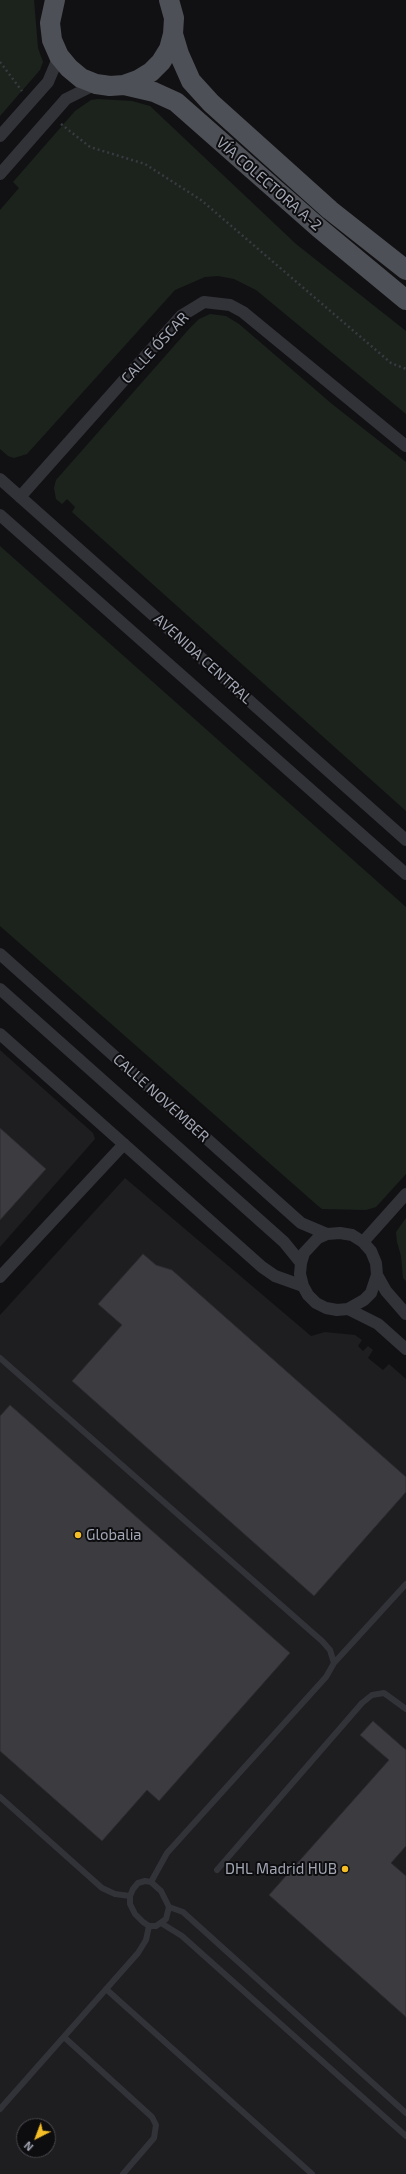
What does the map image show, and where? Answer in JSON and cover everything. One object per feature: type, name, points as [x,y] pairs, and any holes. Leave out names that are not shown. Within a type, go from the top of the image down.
[{"type":"main road","points":[[53,2],[50,23],[52,40],[59,56],[75,73],[96,84],[110,86],[124,85],[138,80],[151,72],[161,62],[169,49],[173,34],[174,18],[170,1]]},
{"type":"main road","name":"VÍA COLECTORA A-2","points":[[173,34],[179,54],[191,81],[211,103],[330,210],[406,270]]},
{"type":"main road","name":"VÍA COLECTORA A-2","points":[[124,85],[154,92],[176,102],[319,228],[406,300]]},
{"type":"street","points":[[0,136],[48,82],[59,56]]},
{"type":"street","points":[[0,174],[66,99],[96,84]]},
{"type":"street","name":"CALLE ÓSCAR","points":[[20,497],[181,316],[204,302],[218,302],[230,305],[243,312],[406,446]]},
{"type":"street","name":"AVENIDA CENTRAL","points":[[0,479],[406,840]]},
{"type":"street","name":"AVENIDA CENTRAL","points":[[0,515],[406,874]]},
{"type":"street","name":"CALLE NOVEMBER","points":[[0,954],[301,1223],[328,1234]]},
{"type":"street","name":"CALLE NOVEMBER","points":[[0,989],[284,1242],[301,1263]]},
{"type":"street","points":[[0,1034],[262,1267],[275,1276],[303,1286]]},
{"type":"street","points":[[0,1277],[124,1144]]},
{"type":"street","points":[[363,1242],[406,1194]]},
{"type":"street","points":[[340,1233],[352,1235],[363,1242],[372,1251],[376,1263],[377,1275],[375,1284],[364,1300],[348,1309],[337,1310],[326,1308],[316,1303],[303,1286],[300,1274],[301,1263],[310,1245],[328,1234],[340,1233]]},
{"type":"street","points":[[377,1275],[395,1304],[406,1314]]},
{"type":"street","points":[[348,1309],[378,1324],[406,1349]]},
{"type":"lane","points":[[0,1358],[322,1641],[330,1650],[334,1663]]},
{"type":"lane","points":[[151,1882],[167,1853],[326,1677],[334,1663],[406,1584]]},
{"type":"lane","points":[[217,1870],[362,1702],[372,1695],[384,1693],[406,1709]]},
{"type":"lane","points":[[0,1797],[102,1888],[115,1894],[130,1896]]},
{"type":"lane","points":[[145,1881],[151,1882],[161,1891],[169,1907],[166,1919],[161,1923],[149,1926],[135,1914],[130,1904],[130,1896],[138,1883],[145,1881]]},
{"type":"lane","points":[[169,1907],[183,1912],[406,2113]]},
{"type":"lane","points":[[161,1923],[182,1936],[406,2136]]},
{"type":"lane","points":[[0,2110],[138,1953],[146,1940],[149,1926]]},
{"type":"lane","points":[[106,1989],[312,2174]]},
{"type":"lane","points":[[64,2037],[152,2117],[156,2125],[154,2138],[123,2174]]},
{"type":"path","points":[[0,62],[22,91]]},
{"type":"path","points":[[61,124],[90,147],[145,164],[200,200],[392,363],[406,369]]},
{"type":"shaded area","points":[[0,0],[34,0],[38,48],[43,62],[40,70],[0,116]]},
{"type":"shaded area","points":[[91,100],[132,101],[150,106],[296,244],[406,331],[406,414],[256,290],[234,279],[218,276],[205,277],[175,290],[27,454],[14,458],[8,456],[0,449],[0,210],[19,188],[13,182],[75,111]]},
{"type":"shaded area","points":[[210,314],[226,316],[239,324],[332,404],[406,462],[406,811],[72,512],[75,507],[67,499],[62,504],[56,499],[54,488],[56,480],[189,329],[199,319]]},
{"type":"shaded area","points":[[0,546],[406,907],[406,1174],[376,1207],[366,1210],[322,1209],[0,926]]},
{"type":"shaded area","points":[[0,1050],[93,1133],[95,1139],[0,1247]]},
{"type":"shaded area","points":[[125,1178],[311,1336],[325,1332],[355,1335],[362,1340],[358,1346],[363,1351],[368,1346],[373,1350],[368,1358],[383,1370],[389,1364],[406,1379],[406,2174],[0,2174],[0,1315]]},
{"type":"shaded area","points":[[406,1218],[406,1281],[403,1278],[401,1256],[396,1232]]},
{"type":"building","points":[[0,1128],[46,1169],[0,1220]]},
{"type":"building","points":[[143,1254],[156,1265],[172,1270],[406,1477],[406,1492],[314,1596],[72,1381],[122,1325],[98,1304]]},
{"type":"building","name":"Globalia","points":[[10,1405],[290,1653],[159,1801],[147,1790],[102,1841],[0,1751],[0,1416]]},
{"type":"building","name":"DHL Madrid HUB","points":[[373,1721],[406,1750],[406,1846],[391,1863],[406,1876],[406,2017],[269,1895],[389,1760],[360,1735]]},
{"type":"place","name":"Globalia","points":[[78,1535]]},
{"type":"place","name":"DHL Madrid HUB","points":[[345,1869]]}]
